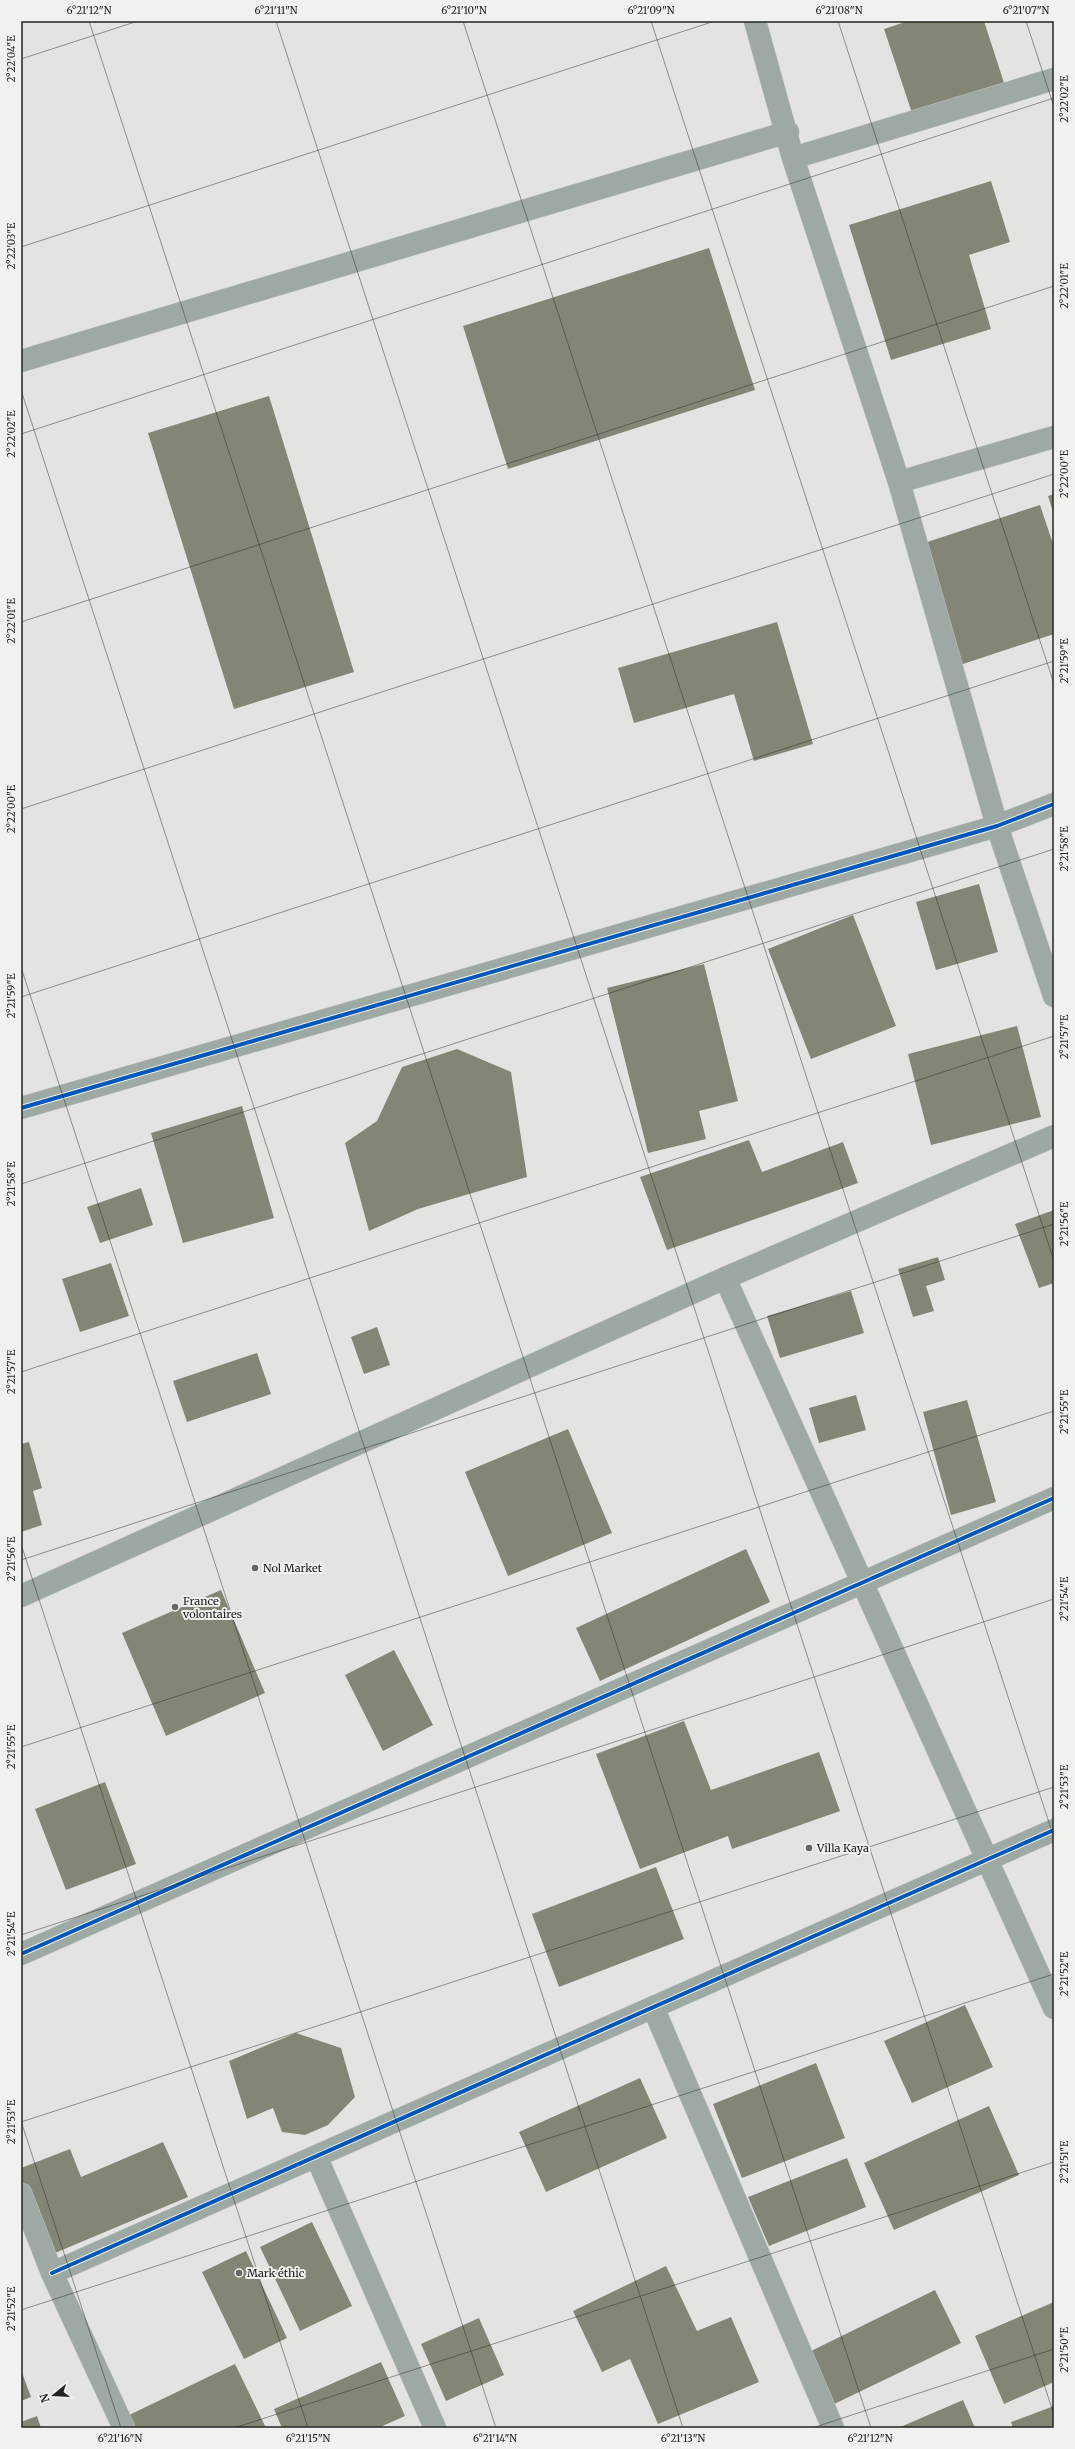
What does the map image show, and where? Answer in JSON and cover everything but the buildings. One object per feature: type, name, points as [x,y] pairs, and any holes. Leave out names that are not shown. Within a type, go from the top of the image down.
[{"type":"main road","points":[[21,1596],[725,1278],[1054,1136]]},
{"type":"street","points":[[755,21],[788,132],[793,158],[899,482],[997,826],[1054,996]]},
{"type":"street","points":[[793,158],[1054,79]]},
{"type":"street","points":[[21,361],[788,132]]},
{"type":"street","points":[[899,482],[1054,437]]},
{"type":"street","points":[[21,1108],[997,826],[1054,804]]},
{"type":"street","points":[[725,1278],[1054,2008]]},
{"type":"street","points":[[21,1954],[1054,1498]]},
{"type":"street","points":[[52,2273],[1054,1830]]},
{"type":"street","points":[[653,2007],[833,2428]]},
{"type":"street","points":[[316,2156],[435,2428]]},
{"type":"street","points":[[21,2194],[52,2273],[124,2428]]},
{"type":"cycle path","points":[[21,1108],[997,826],[1054,804]]},
{"type":"cycle path","points":[[21,1954],[1054,1498]]},
{"type":"cycle path","points":[[52,2273],[1054,1830]]},
{"type":"place","name":"Nol Market","points":[[255,1568]]},
{"type":"place","name":"France volontaires","points":[[175,1607]]},
{"type":"place","name":"Villa Kaya","points":[[809,1848]]},
{"type":"place","name":"Mark éthic","points":[[239,2273]]}]
